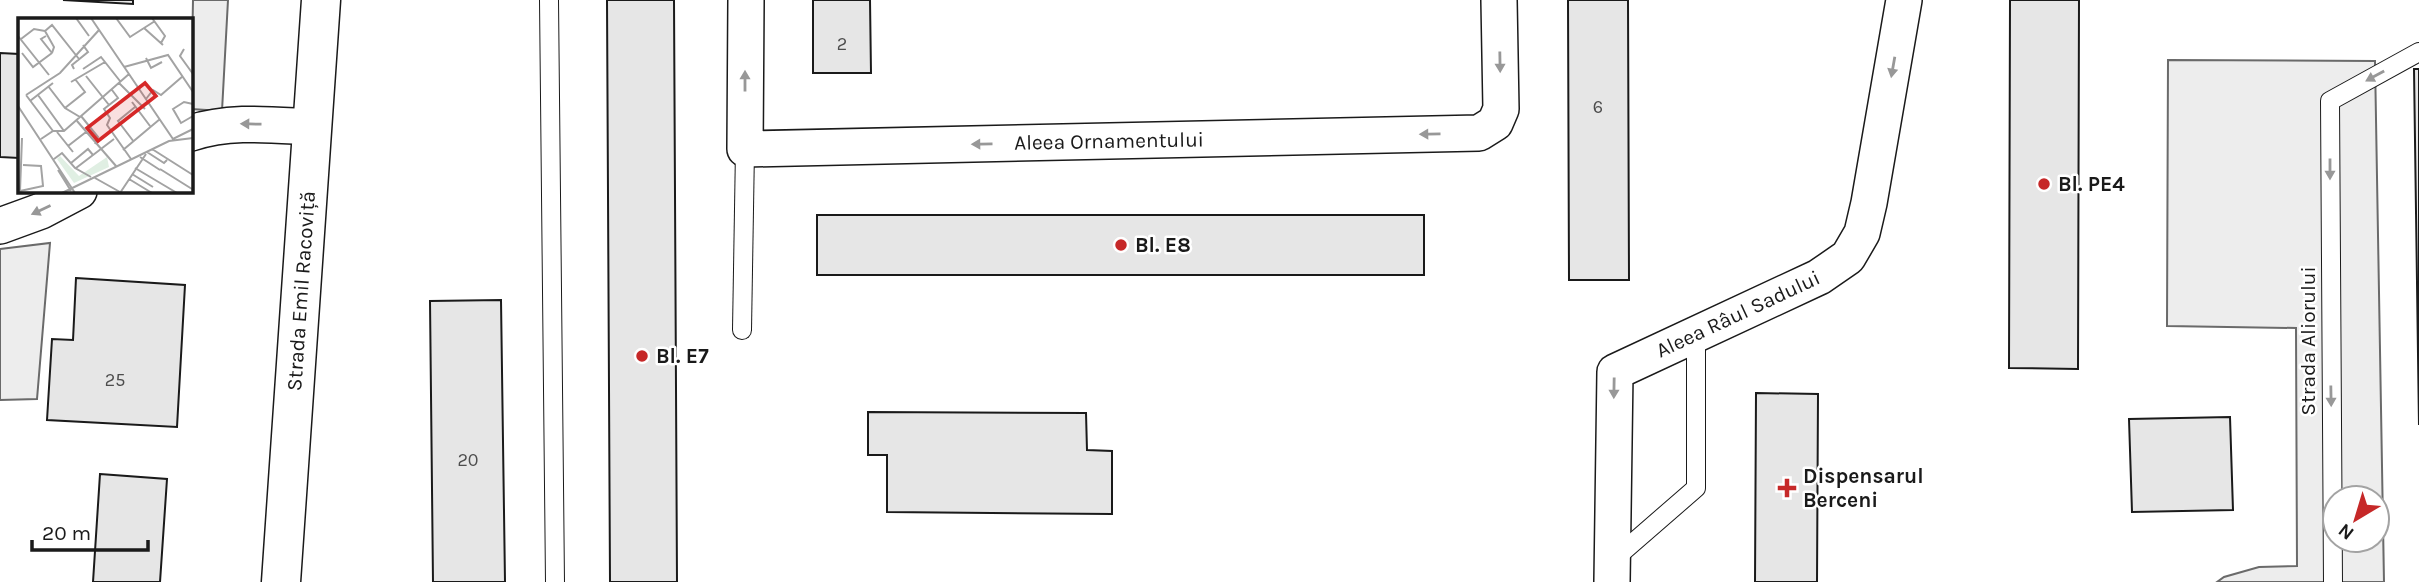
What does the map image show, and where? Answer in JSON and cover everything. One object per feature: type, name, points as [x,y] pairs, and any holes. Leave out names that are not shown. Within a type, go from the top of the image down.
[{"type":"street","name":"Strada Emil Racoviță","points":[[281,582],[321,0]]},
{"type":"street","points":[[745,149],[746,0]]},
{"type":"street","name":"Aleea Ornamentului","points":[[745,149],[1479,134],[1495,123],[1501,109],[1499,0]]},
{"type":"street","name":"Aleea Râul Sadului","points":[[1612,572],[1615,372],[1819,277],[1848,257],[1862,233],[1869,203],[1904,0]]},
{"type":"street","points":[[192,133],[229,124],[312,127]]},
{"type":"street","points":[[0,226],[41,211],[77,192]]},
{"type":"lane","points":[[549,0],[555,582]]},
{"type":"lane","name":"Strada Aliorului","points":[[2333,582],[2330,100],[2419,52]]},
{"type":"lane","points":[[742,330],[745,149]]},
{"type":"lane","points":[[1612,572],[1696,488],[1696,334]]},
{"type":"shaded area","points":[[193,0],[228,0],[222,111],[192,109]]},
{"type":"shaded area","points":[[2168,60],[2375,61],[2382,484],[2321,484],[2321,554],[2384,554],[2384,582],[2217,582],[2224,577],[2259,567],[2297,566],[2296,328],[2167,326]]},
{"type":"shaded area","points":[[50,243],[37,399],[0,400],[0,249]]},
{"type":"building","points":[[63,0],[133,0],[133,4]]},
{"type":"building","name":"Bl. E7","points":[[607,0],[674,0],[677,582],[610,582]]},
{"type":"building","points":[[813,0],[870,0],[871,73],[813,73]]},
{"type":"building","points":[[1568,0],[1628,0],[1629,280],[1569,280]]},
{"type":"building","name":"Bl. PE4","points":[[2010,0],[2079,0],[2078,369],[2009,368]]},
{"type":"building","points":[[0,53],[18,54],[18,158],[0,157]]},
{"type":"building","points":[[2414,69],[2419,69],[2419,425]]},
{"type":"building","name":"Bl. E8","points":[[817,215],[1424,215],[1424,275],[817,275]]},
{"type":"building","points":[[76,278],[185,285],[177,427],[47,420],[52,339],[73,340]]},
{"type":"building","points":[[501,300],[505,582],[433,582],[430,301]]},
{"type":"building","name":"Dispensarul Berceni","points":[[1756,393],[1818,394],[1817,582],[1755,582]]},
{"type":"building","points":[[868,412],[1086,413],[1087,450],[1112,451],[1112,514],[887,512],[887,455],[868,455]]},
{"type":"building","points":[[2230,417],[2233,510],[2132,512],[2129,419]]},
{"type":"building","points":[[100,474],[167,479],[160,582],[93,582]]},
{"type":"place","name":"Bl. PE4","points":[[2044,184]]},
{"type":"place","name":"Bl. E8","points":[[1121,245]]},
{"type":"place","name":"Bl. E7","points":[[642,356]]},
{"type":"place","name":"Dispensarul Berceni","points":[[1787,488]]}]
